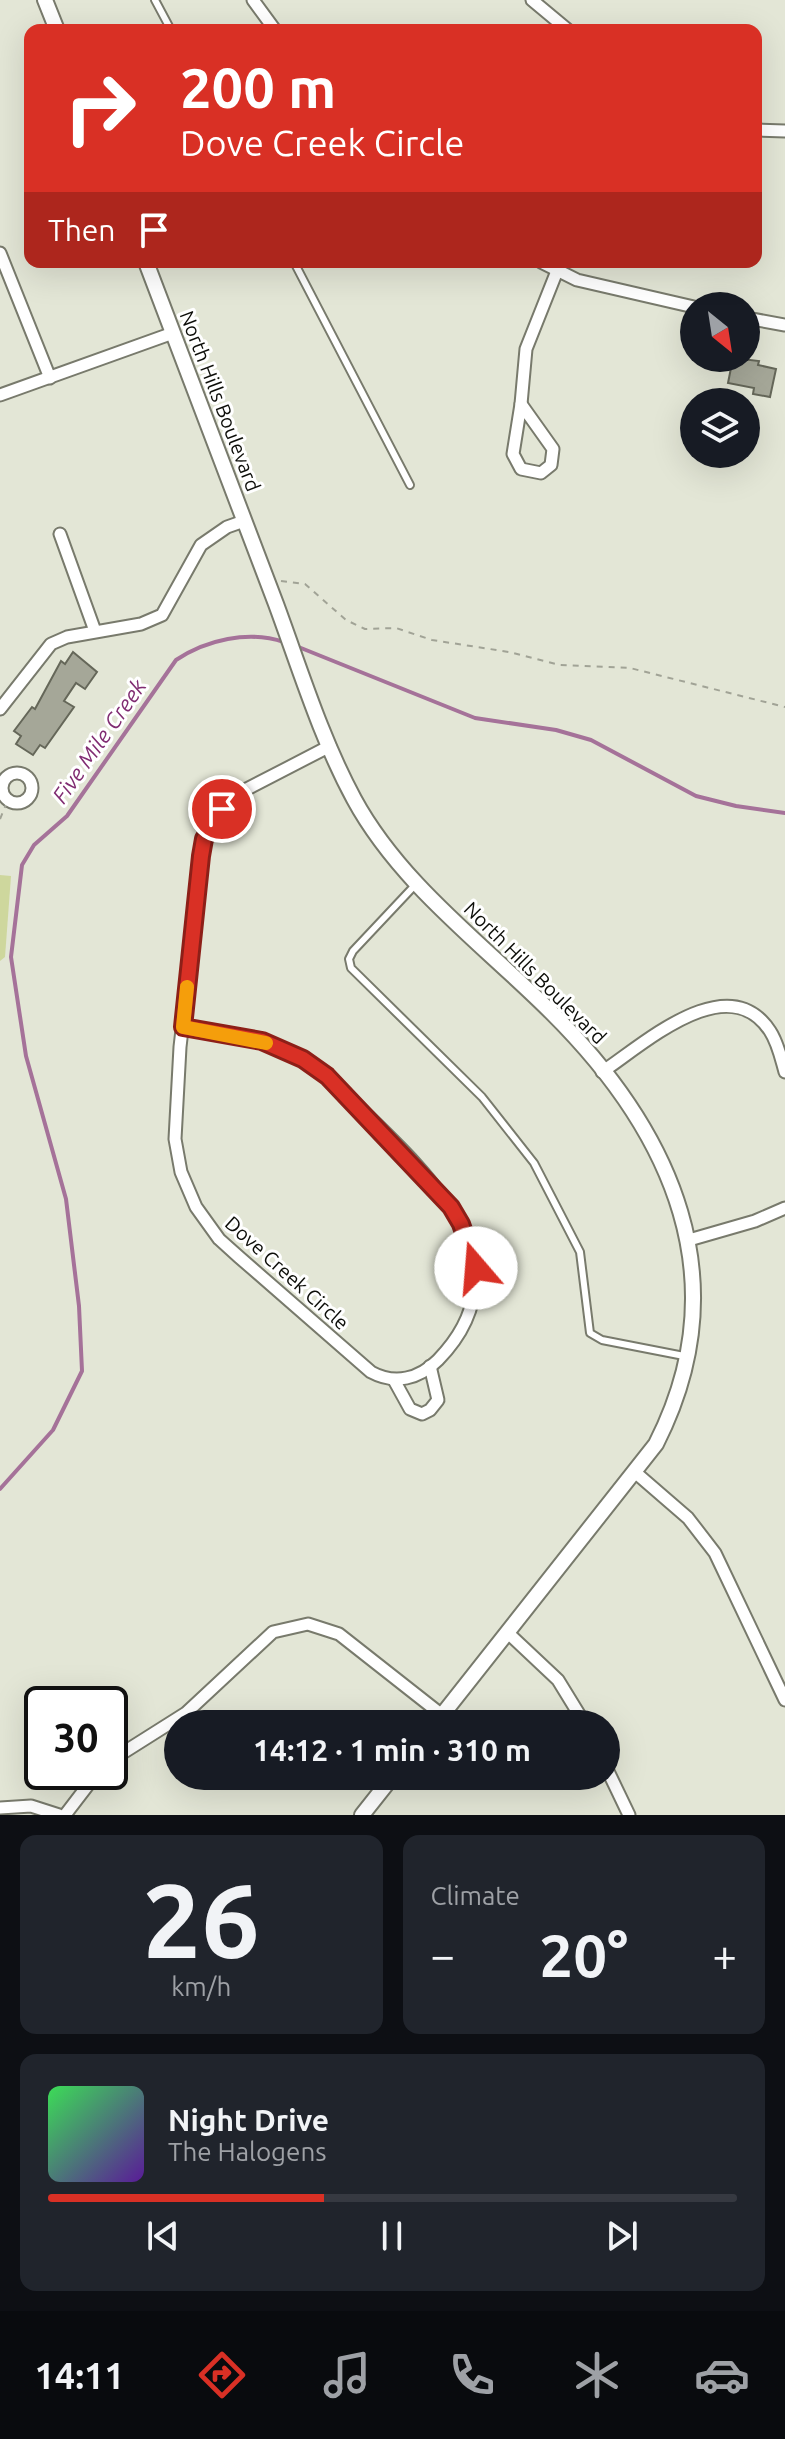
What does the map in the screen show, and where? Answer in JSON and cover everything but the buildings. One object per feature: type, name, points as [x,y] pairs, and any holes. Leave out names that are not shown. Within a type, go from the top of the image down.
[{"type":"street","points":[[45,0],[55,24]]},
{"type":"street","points":[[253,0],[271,24]]},
{"type":"street","points":[[532,0],[561,24]]},
{"type":"street","points":[[762,130],[785,131]]},
{"type":"street","points":[[0,253],[50,378]]},
{"type":"street","name":"North Hills Boulevard","points":[[148,268],[330,746],[356,802],[381,840],[418,882],[552,1013],[602,1072],[657,1157],[683,1215],[689,1240],[695,1301],[688,1356],[671,1415],[636,1473],[445,1710]]},
{"type":"street","points":[[552,268],[622,293],[680,304]]},
{"type":"street","points":[[521,404],[553,449],[551,465],[541,473],[521,469],[513,454],[526,349],[557,271]]},
{"type":"street","points":[[760,321],[785,325]]},
{"type":"street","points":[[0,395],[173,333]]},
{"type":"street","points":[[0,709],[51,644],[95,631],[141,624],[162,615],[172,602],[201,545],[227,527],[244,521]]},
{"type":"street","points":[[60,534],[95,631]]},
{"type":"street","name":"Dove Creek Circle","points":[[330,746],[243,791],[212,823],[201,856],[175,1139],[181,1172],[196,1207],[219,1239],[371,1372],[394,1380],[410,1409],[422,1414],[438,1400],[430,1366]]},
{"type":"street","points":[[3,774],[19,774],[27,778],[31,787],[26,800],[17,803],[4,797],[3,774]]},
{"type":"street","points":[[602,1072],[682,1019],[703,1008],[721,1005],[746,1011],[760,1020],[776,1043],[785,1072]]},
{"type":"street","points":[[183,1027],[262,1041],[303,1059],[327,1076],[451,1207],[473,1252],[475,1294],[460,1331],[430,1366],[410,1378],[394,1380]]},
{"type":"street","points":[[689,1240],[755,1221],[785,1208]]},
{"type":"street","points":[[636,1473],[688,1518],[715,1553],[785,1700]]},
{"type":"street","points":[[189,1710],[262,1640],[292,1625],[323,1626],[339,1634],[428,1710]]},
{"type":"street","points":[[508,1633],[558,1680],[576,1710]]},
{"type":"street","points":[[128,1750],[164,1727]]},
{"type":"street","points":[[0,1808],[31,1806],[62,1815],[83,1790]]},
{"type":"street","points":[[362,1815],[382,1790]]},
{"type":"street","points":[[617,1790],[629,1815]]},
{"type":"lane","points":[[155,0],[168,24]]},
{"type":"lane","points":[[297,268],[410,485]]},
{"type":"lane","points":[[418,882],[353,951],[349,959],[351,968],[482,1097],[534,1163],[580,1252],[590,1333],[602,1340],[688,1356]]},
{"type":"path","points":[[268,584],[288,579],[305,584],[346,620],[365,629],[396,628],[432,640],[509,652],[560,665],[630,668],[785,707]]},
{"type":"path","points":[[0,819],[4,797]]},
{"type":"green space","points":[[0,875],[11,876],[5,957],[0,961]]},
{"type":"waterway","name":"Five Mile Creek","points":[[0,1489],[53,1430],[82,1371],[79,1306],[66,1199],[26,1056],[11,957],[22,865],[34,845],[67,816],[176,660],[200,647],[228,639],[256,637],[284,642]]},
{"type":"waterway","name":"Five Mile Creek","points":[[296,646],[475,718],[556,730],[591,740],[696,796],[785,813]]},
{"type":"slow traffic","points":[[187,987],[183,1027],[266,1043]]},
{"type":"route","points":[[222,809],[204,839],[183,1027],[280,1047],[327,1076],[451,1207],[473,1252],[476,1268]]}]
